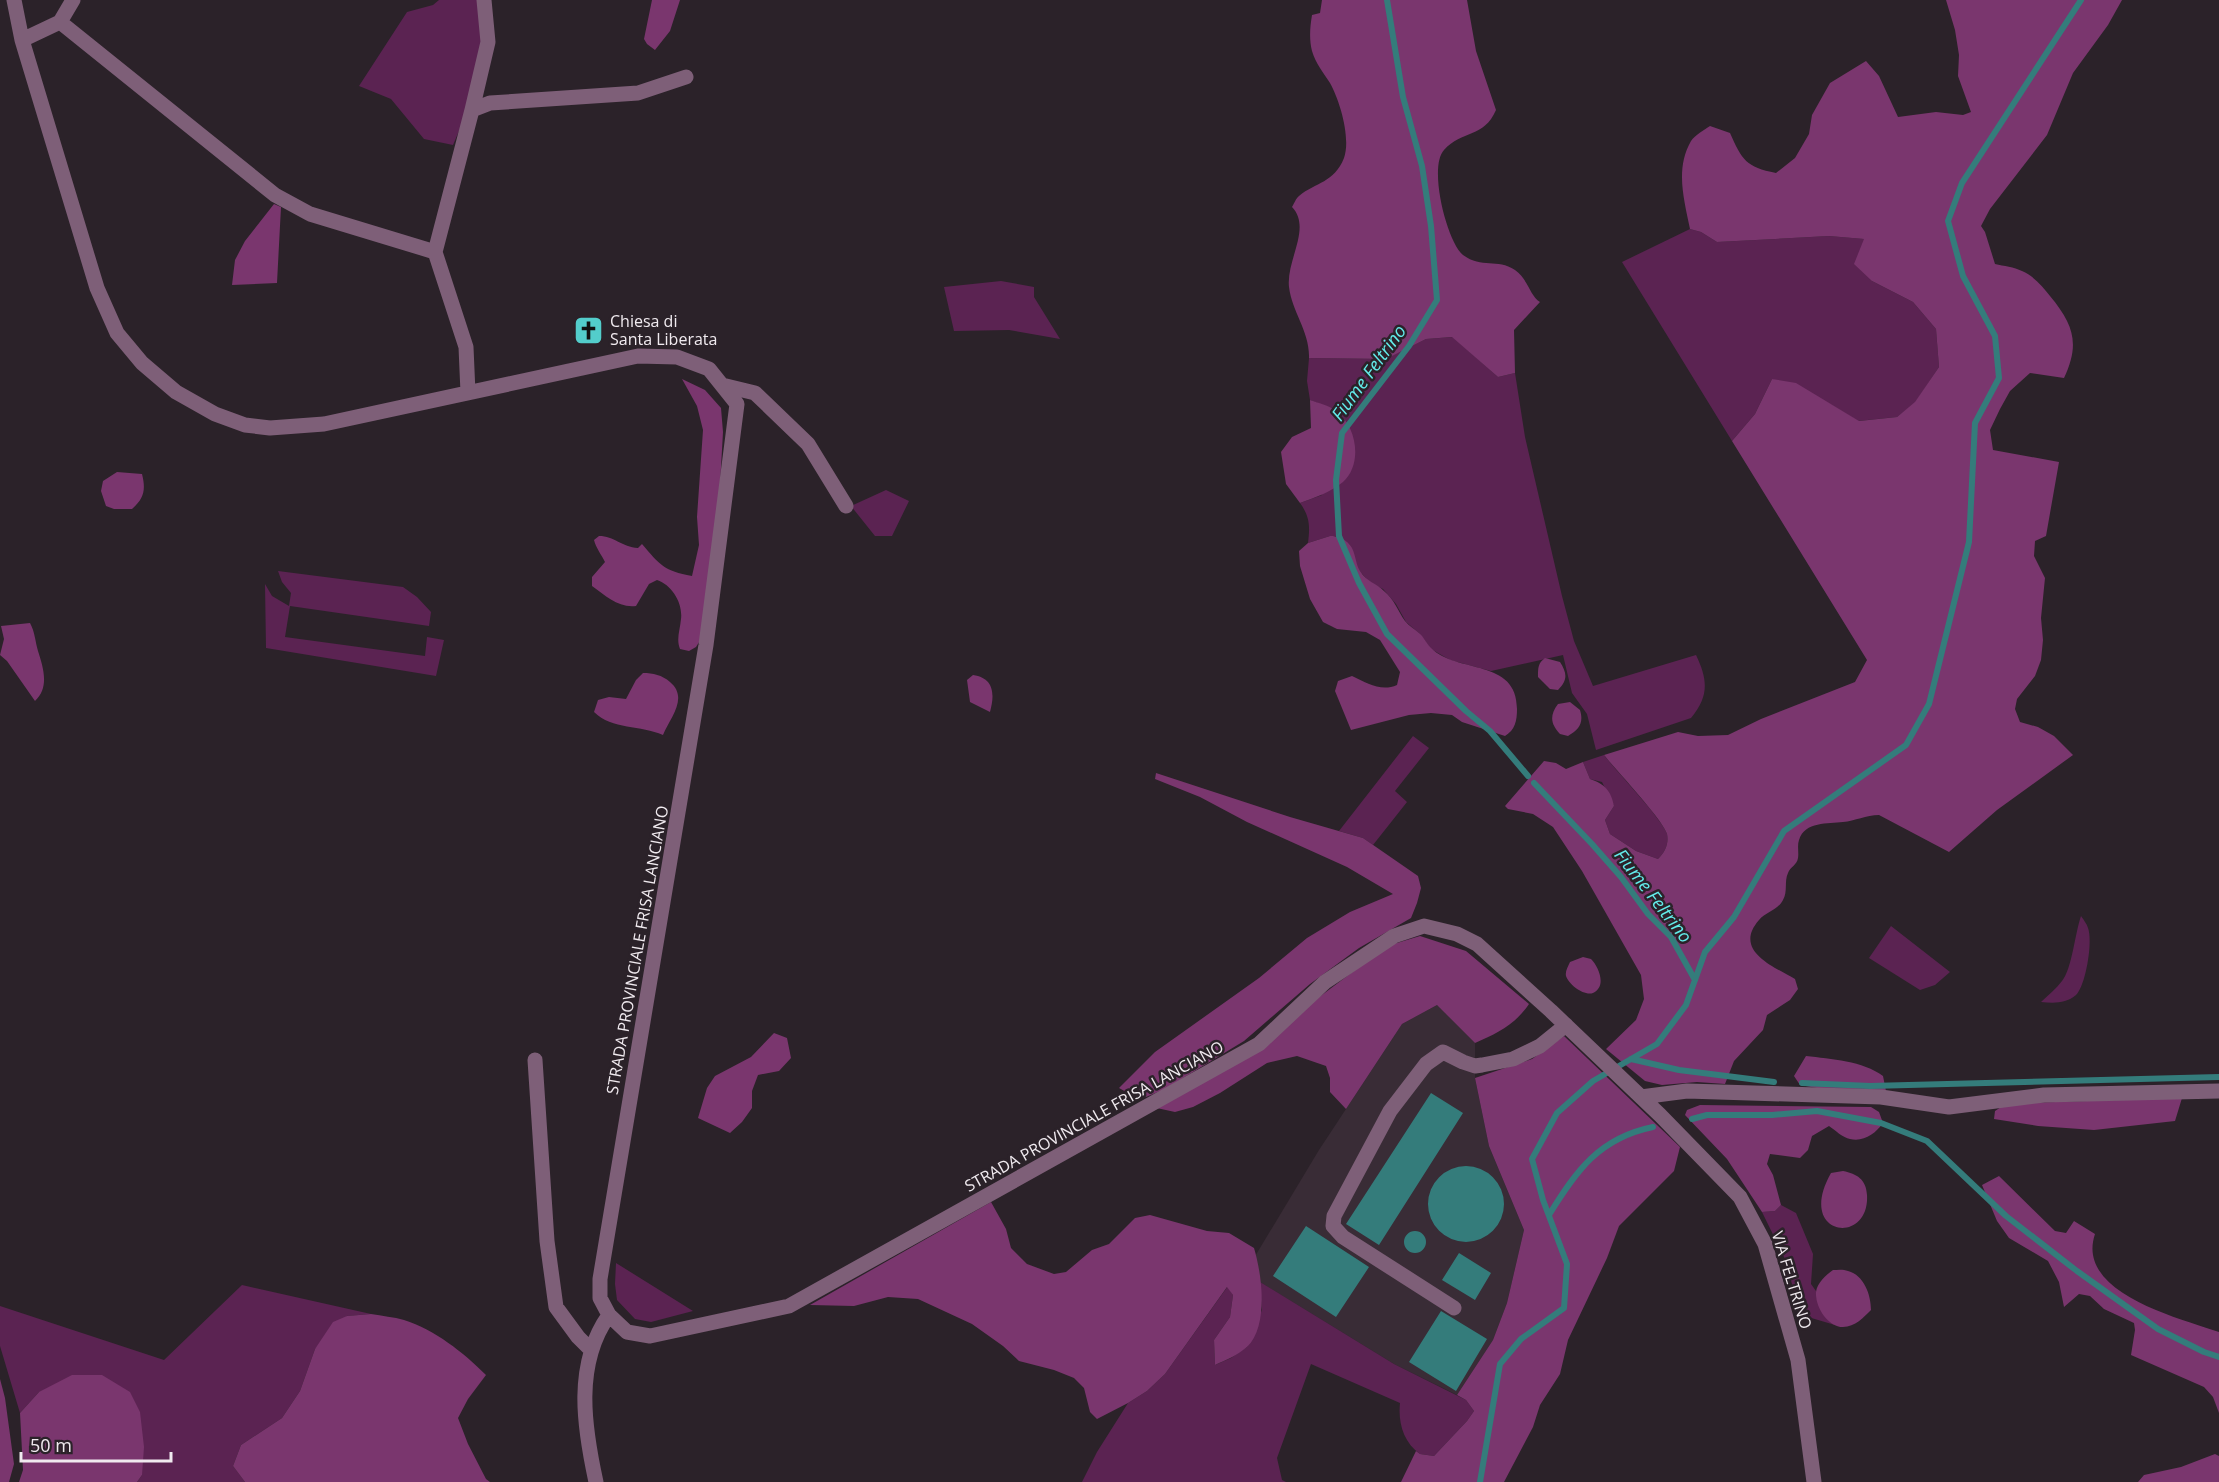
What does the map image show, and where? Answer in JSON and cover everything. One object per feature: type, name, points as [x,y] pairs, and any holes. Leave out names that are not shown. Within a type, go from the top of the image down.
[{"type":"street","name":"STRADA PROVINCIALE FRISA LANCIANO","points":[[14,0],[22,40],[97,288],[117,333],[142,363],[176,392],[214,414],[245,426],[270,428],[324,424],[638,356],[677,357],[709,369],[737,404],[706,645],[600,1279],[600,1298],[609,1315],[627,1332],[650,1336],[789,1306],[1259,1044],[1325,982],[1394,936],[1424,926],[1457,934],[1477,944],[1641,1097]]},
{"type":"street","points":[[22,40],[60,22],[73,0]]},
{"type":"street","points":[[468,393],[466,347],[435,252],[488,42],[484,0]]},
{"type":"street","points":[[60,22],[275,195],[310,213],[435,252]]},
{"type":"street","points":[[472,110],[490,103],[638,93],[686,77]]},
{"type":"street","points":[[722,385],[755,393],[808,444],[846,506]]},
{"type":"street","points":[[1454,1308],[1343,1237],[1333,1226],[1334,1216],[1390,1111],[1426,1064],[1443,1052],[1475,1066],[1513,1059],[1540,1046],[1566,1025]]},
{"type":"street","points":[[536,1060],[547,1241],[556,1307],[578,1337],[591,1350]]},
{"type":"street","points":[[1641,1097],[1687,1091],[1881,1097],[1949,1107],[2044,1095],[2219,1091]]},
{"type":"street","name":"VIA FELTRINO","points":[[1641,1097],[1740,1197],[1765,1244],[1798,1360],[1814,1482]]},
{"type":"street","points":[[596,1482],[586,1437],[585,1385],[591,1350],[598,1330],[609,1315]]},
{"type":"shaded area","points":[[439,0],[480,0],[484,50],[471,103],[453,145],[424,139],[391,99],[359,86],[407,12],[433,5]]},
{"type":"shaded area","points":[[652,0],[680,0],[670,31],[655,50],[644,39]]},
{"type":"shaded area","points":[[1322,0],[1467,0],[1476,51],[1496,110],[1491,119],[1479,130],[1458,139],[1444,150],[1438,172],[1441,204],[1451,236],[1463,255],[1477,262],[1508,266],[1515,270],[1540,302],[1514,330],[1515,373],[1498,377],[1452,337],[1426,339],[1386,359],[1309,358],[1307,339],[1289,287],[1300,225],[1292,207],[1305,191],[1335,173],[1346,150],[1345,130],[1337,100],[1311,46],[1312,15],[1320,13]]},
{"type":"shaded area","points":[[1946,0],[2122,0],[2108,25],[2073,73],[2047,135],[1990,209],[1981,226],[1995,264],[2019,270],[2038,282],[2065,316],[2072,335],[2072,355],[2064,378],[2030,373],[2010,391],[1990,430],[1993,450],[2059,462],[2046,536],[2035,541],[2034,556],[2045,578],[2041,618],[2043,640],[2041,660],[2035,676],[2017,699],[2015,709],[2020,722],[2038,727],[2054,736],[2073,755],[1997,810],[1949,852],[1879,815],[1812,826],[1806,829],[1799,840],[1797,860],[1787,876],[1783,900],[1759,920],[1752,931],[1750,941],[1759,957],[1795,979],[1798,989],[1790,1000],[1767,1015],[1763,1030],[1734,1061],[1725,1084],[1697,1082],[1662,1085],[1645,1081],[1606,1049],[1636,1020],[1644,999],[1641,975],[1582,871],[1553,827],[1533,814],[1508,809],[1505,806],[1544,761],[1556,763],[1566,769],[1583,762],[1590,779],[1600,783],[1611,796],[1614,806],[1605,820],[1610,834],[1636,851],[1658,859],[1667,844],[1664,827],[1604,755],[1678,732],[1698,736],[1728,735],[1761,719],[1855,682],[1867,660],[1732,441],[1755,414],[1772,379],[1796,383],[1859,421],[1897,417],[1915,402],[1939,367],[1936,329],[1913,302],[1872,281],[1854,264],[1864,239],[1829,236],[1717,242],[1701,232],[1690,229],[1682,184],[1683,162],[1691,141],[1710,126],[1730,133],[1738,150],[1751,165],[1776,173],[1795,158],[1809,134],[1812,115],[1830,83],[1866,61],[1879,76],[1898,117],[1936,112],[1963,115],[1971,112],[1958,76],[1959,55],[1955,30]]},
{"type":"shaded area","points":[[274,204],[281,207],[277,283],[232,285],[235,260],[245,241]]},
{"type":"shaded area","points":[[1690,229],[1701,232],[1717,242],[1829,236],[1864,239],[1872,281],[1913,302],[1936,329],[1939,367],[1915,403],[1897,417],[1858,421],[1830,404],[1772,379],[1755,414],[1732,441],[1622,262]]},
{"type":"shaded area","points":[[1001,281],[1034,287],[1034,297],[1060,339],[1009,330],[954,331],[944,287]]},
{"type":"shaded area","points":[[1453,337],[1498,377],[1515,373],[1525,437],[1562,596],[1574,641],[1593,686],[1696,655],[1703,672],[1705,688],[1701,702],[1691,718],[1596,750],[1587,714],[1572,693],[1563,655],[1491,671],[1450,660],[1431,649],[1420,634],[1406,622],[1396,604],[1383,589],[1370,583],[1358,569],[1350,545],[1339,536],[1330,536],[1308,543],[1308,522],[1300,503],[1322,495],[1348,425],[1337,411],[1310,400],[1307,381],[1309,358],[1385,359],[1426,339]]},
{"type":"shaded area","points":[[682,379],[705,390],[721,408],[723,432],[717,538],[701,639],[696,647],[689,651],[680,649],[679,645],[681,613],[678,601],[672,590],[662,582],[657,580],[649,584],[636,606],[618,603],[592,586],[592,577],[605,562],[594,540],[599,536],[632,547],[638,548],[642,544],[663,566],[692,576],[699,545],[697,517],[703,430],[697,406]]},
{"type":"shaded area","points":[[1310,400],[1330,407],[1343,418],[1353,435],[1355,456],[1349,474],[1343,482],[1328,492],[1300,503],[1286,484],[1281,452],[1292,437],[1311,428]]},
{"type":"shaded area","points":[[117,472],[142,474],[143,493],[132,509],[114,509],[106,506],[101,491],[103,481]]},
{"type":"shaded area","points":[[886,490],[909,501],[892,536],[875,536],[851,506]]},
{"type":"shaded area","points":[[1330,536],[1341,538],[1350,545],[1358,568],[1363,575],[1387,594],[1405,621],[1421,635],[1431,648],[1442,656],[1497,674],[1507,682],[1514,693],[1517,709],[1515,725],[1508,734],[1505,736],[1462,722],[1452,715],[1431,713],[1409,715],[1351,730],[1335,691],[1338,681],[1352,676],[1374,686],[1385,688],[1397,685],[1400,672],[1380,640],[1366,632],[1337,629],[1323,622],[1310,599],[1300,566],[1299,551],[1308,543]]},
{"type":"shaded area","points":[[278,571],[403,587],[417,597],[431,612],[429,626],[290,606],[285,637],[425,656],[427,637],[444,640],[436,676],[266,648],[265,584],[272,596],[289,606],[291,593],[282,582]]},
{"type":"shaded area","points":[[30,623],[44,677],[42,690],[35,701],[7,661],[0,655],[4,639],[1,626]]},
{"type":"shaded area","points":[[1545,658],[1560,662],[1564,670],[1565,680],[1558,690],[1550,689],[1538,677],[1539,666]]},
{"type":"shaded area","points":[[643,673],[664,678],[675,688],[678,695],[676,708],[663,735],[609,722],[594,712],[598,700],[609,697],[626,699],[636,680]]},
{"type":"shaded area","points":[[973,675],[989,683],[992,693],[990,712],[970,702],[967,680]]},
{"type":"shaded area","points":[[1570,702],[1580,710],[1581,722],[1578,729],[1568,736],[1560,734],[1553,723],[1552,716],[1558,704]]},
{"type":"shaded area","points":[[1413,736],[1429,748],[1395,791],[1407,802],[1373,845],[1363,838],[1339,831]]},
{"type":"shaded area","points":[[1604,755],[1664,827],[1667,844],[1658,859],[1636,851],[1610,834],[1605,820],[1614,806],[1602,782],[1590,779],[1583,762]]},
{"type":"shaded area","points":[[1156,773],[1290,817],[1363,838],[1418,876],[1421,888],[1411,918],[1359,948],[1310,984],[1244,1041],[1165,1089],[1146,1097],[1137,1098],[1119,1088],[1155,1052],[1259,978],[1307,938],[1350,912],[1393,894],[1347,867],[1247,822],[1200,797],[1155,779]]},
{"type":"shaded area","points":[[2081,916],[2088,928],[2090,943],[2086,973],[2080,990],[2072,998],[2064,1001],[2041,1002],[2057,987],[2065,975],[2071,960]]},
{"type":"shaded area","points":[[1891,926],[1950,972],[1935,985],[1920,990],[1869,958]]},
{"type":"shaded area","points":[[1420,936],[1466,951],[1529,1004],[1505,1028],[1475,1043],[1437,1005],[1402,1024],[1346,1109],[1330,1092],[1330,1078],[1326,1066],[1297,1056],[1267,1063],[1193,1107],[1175,1112],[1152,1107],[1310,1004],[1387,946]]},
{"type":"shaded area","points":[[1583,957],[1591,959],[1597,967],[1601,982],[1597,990],[1589,994],[1577,989],[1566,976],[1570,962]]},
{"type":"shaded area","points":[[1437,1005],[1475,1043],[1475,1078],[1489,1146],[1524,1230],[1507,1303],[1493,1340],[1457,1395],[1394,1364],[1245,1273],[1319,1150],[1402,1024]]},
{"type":"shaded area","points":[[774,1033],[787,1038],[791,1058],[779,1071],[758,1075],[752,1091],[752,1108],[742,1122],[730,1133],[698,1118],[707,1088],[715,1076],[751,1057]]},
{"type":"shaded area","points":[[1564,1036],[1680,1147],[1674,1171],[1619,1226],[1607,1258],[1568,1340],[1560,1374],[1540,1405],[1533,1427],[1504,1482],[1401,1482],[1416,1451],[1420,1454],[1434,1456],[1474,1411],[1466,1400],[1457,1395],[1493,1340],[1507,1303],[1524,1230],[1489,1146],[1475,1078],[1532,1059]]},
{"type":"shaded area","points":[[1806,1056],[1866,1067],[1883,1076],[1886,1091],[1817,1088],[1800,1085],[1794,1076]]},
{"type":"shaded area","points":[[2182,1098],[2175,1121],[2094,1130],[2038,1126],[1994,1119],[1995,1111],[2004,1105],[2020,1103]]},
{"type":"shaded area","points":[[1700,1105],[1871,1107],[1879,1112],[1883,1123],[1869,1136],[1855,1140],[1845,1137],[1829,1126],[1812,1136],[1808,1150],[1800,1158],[1770,1154],[1767,1164],[1773,1175],[1781,1205],[1775,1211],[1762,1212],[1727,1159],[1685,1115],[1687,1110]]},
{"type":"shaded area","points":[[1843,1171],[1863,1181],[1867,1195],[1865,1211],[1858,1222],[1847,1227],[1837,1227],[1827,1222],[1822,1211],[1822,1194],[1831,1173]]},
{"type":"shaded area","points":[[1999,1176],[2055,1231],[2066,1233],[2074,1221],[2095,1234],[2093,1255],[2100,1272],[2115,1287],[2157,1310],[2219,1332],[2219,1413],[2213,1397],[2204,1387],[2131,1355],[2134,1323],[2104,1309],[2090,1296],[2079,1294],[2064,1307],[2059,1282],[2048,1261],[2009,1238],[1997,1221],[1982,1185]]},
{"type":"shaded area","points":[[991,1202],[1006,1229],[1011,1248],[1027,1264],[1054,1274],[1066,1272],[1092,1250],[1109,1244],[1135,1218],[1150,1215],[1207,1231],[1229,1233],[1254,1248],[1257,1259],[1262,1299],[1261,1313],[1254,1338],[1243,1350],[1215,1365],[1214,1340],[1230,1317],[1233,1295],[1227,1287],[1165,1374],[1147,1391],[1097,1419],[1090,1412],[1084,1388],[1074,1378],[1019,1361],[1003,1346],[972,1324],[918,1299],[888,1297],[854,1306],[810,1305]]},
{"type":"shaded area","points":[[1781,1205],[1796,1213],[1813,1254],[1811,1284],[1828,1320],[1835,1325],[1808,1317],[1798,1304],[1784,1257],[1762,1212],[1775,1211]]},
{"type":"shaded area","points":[[616,1263],[693,1311],[651,1322],[635,1319],[617,1300]]},
{"type":"shaded area","points":[[1833,1270],[1846,1270],[1854,1273],[1866,1286],[1870,1298],[1871,1310],[1859,1321],[1847,1327],[1832,1324],[1820,1310],[1816,1298],[1818,1285]]},
{"type":"shaded area","points":[[1260,1282],[1394,1364],[1466,1400],[1474,1411],[1434,1456],[1420,1454],[1409,1444],[1403,1431],[1400,1403],[1311,1364],[1277,1458],[1282,1480],[1286,1482],[1082,1482],[1097,1452],[1128,1403],[1147,1391],[1165,1374],[1228,1286],[1233,1295],[1230,1317],[1214,1340],[1215,1365],[1247,1347],[1262,1310]]},
{"type":"shaded area","points":[[242,1285],[371,1314],[347,1316],[315,1349],[300,1391],[282,1418],[241,1445],[233,1466],[245,1482],[137,1482],[142,1475],[39,1392],[20,1413],[0,1346],[0,1306],[164,1360]]},
{"type":"shaded area","points":[[371,1314],[404,1320],[427,1330],[458,1350],[486,1375],[468,1399],[458,1418],[468,1444],[486,1479],[490,1482],[245,1482],[233,1466],[241,1445],[282,1418],[300,1391],[315,1349],[333,1322],[347,1316]]},
{"type":"shaded area","points":[[72,1375],[102,1375],[130,1392],[140,1412],[144,1447],[142,1475],[137,1482],[19,1482],[23,1470],[20,1413],[39,1392]]},
{"type":"shaded area","points":[[0,1379],[5,1398],[14,1464],[9,1482],[0,1482]]},
{"type":"shaded area","points":[[2215,1454],[2219,1456],[2219,1482],[2138,1482],[2144,1475],[2181,1467]]},
{"type":"water","points":[[1431,1093],[1463,1113],[1379,1245],[1346,1224]]},
{"type":"water","points":[[1466,1166],[1481,1169],[1493,1177],[1501,1189],[1504,1204],[1501,1219],[1493,1231],[1481,1239],[1466,1242],[1451,1239],[1439,1231],[1431,1219],[1428,1204],[1431,1189],[1439,1177],[1451,1169]]},
{"type":"water","points":[[1306,1226],[1369,1267],[1336,1317],[1273,1276]]},
{"type":"water","points":[[1415,1231],[1423,1234],[1426,1242],[1423,1250],[1415,1253],[1407,1250],[1404,1242],[1407,1234]]},
{"type":"water","points":[[1459,1253],[1491,1273],[1475,1300],[1442,1280]]},
{"type":"water","points":[[1441,1311],[1487,1339],[1456,1391],[1409,1362]]},
{"type":"waterway","name":"Fiume Feltrino","points":[[1387,0],[1403,97],[1422,166],[1431,226],[1437,300],[1409,346],[1342,433],[1336,480],[1339,536],[1359,583],[1387,634],[1466,711],[1490,731],[1528,776]]},
{"type":"waterway","points":[[1480,1482],[1500,1364],[1521,1339],[1564,1308],[1567,1264],[1543,1200],[1532,1159],[1557,1113],[1593,1081],[1657,1044],[1686,1005],[1705,952],[1734,917],[1784,831],[1906,745],[1929,704],[1969,542],[1975,423],[1999,378],[1995,336],[1963,276],[1948,221],[1962,183],[2081,0]]},
{"type":"waterway","name":"Fiume Feltrino","points":[[1534,783],[1592,844],[1621,877],[1648,914],[1671,937],[1695,980]]},
{"type":"waterway","points":[[1631,1059],[1679,1070],[1774,1082]]},
{"type":"waterway","points":[[1802,1083],[1870,1086],[2219,1077]]},
{"type":"waterway","points":[[1692,1119],[1707,1115],[1772,1115],[1817,1111],[1881,1123],[1927,1141],[2006,1216],[2077,1271],[2158,1329],[2219,1357]]},
{"type":"waterway","points":[[1549,1215],[1569,1184],[1603,1148],[1634,1132],[1653,1127]]},
{"type":"place","name":"Chiesa di Santa Liberata","points":[[589,330]]}]
